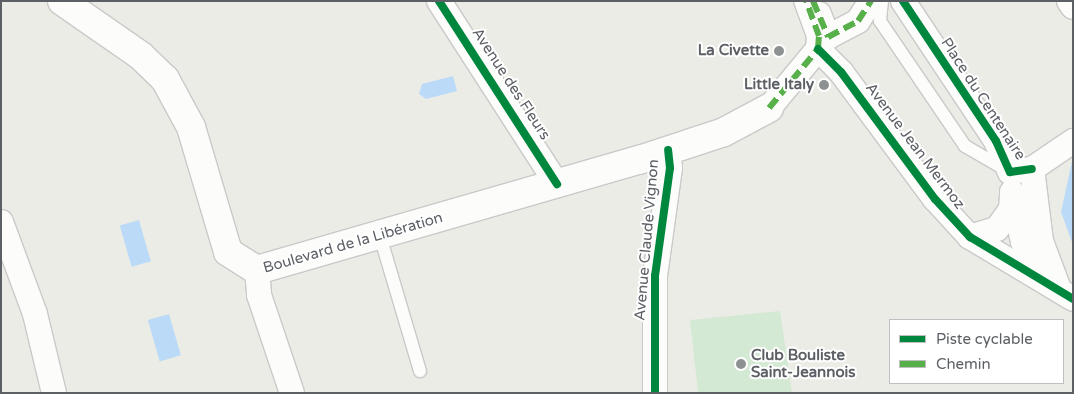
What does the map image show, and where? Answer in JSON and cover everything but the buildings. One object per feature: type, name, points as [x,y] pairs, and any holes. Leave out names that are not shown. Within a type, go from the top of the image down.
[{"type":"main road","name":"Boulevard de la Libération","points":[[62,1],[141,56],[165,79],[191,127],[228,252],[257,270],[380,236],[668,150]]},
{"type":"main road","name":"Avenue Claude Vignon","points":[[668,150],[724,132],[769,108]]},
{"type":"street","name":"Avenue des Fleurs","points":[[439,1],[557,184]]},
{"type":"street","points":[[806,1],[819,36],[818,48]]},
{"type":"street","points":[[814,1],[828,38],[858,21],[871,1]]},
{"type":"street","name":"Place du Centenaire","points":[[903,1],[996,141],[1018,178],[1041,240],[1066,294]]},
{"type":"street","points":[[1069,1],[1073,6]]},
{"type":"street","name":"Avenue Claude Vignon","points":[[769,108],[818,48]]},
{"type":"street","name":"Avenue Jean Mermoz","points":[[818,48],[841,72],[935,199],[970,237],[1066,294]]},
{"type":"street","name":"Place du Centenaire","points":[[1018,178],[1073,141]]},
{"type":"street","name":"Avenue Claude Vignon","points":[[655,393],[655,276],[670,168],[668,150]]},
{"type":"street","points":[[970,237],[997,230],[1011,209],[1018,178]]},
{"type":"street","points":[[1,222],[35,314],[54,393]]},
{"type":"street","points":[[257,270],[259,295],[292,393]]},
{"type":"lane","points":[[882,1],[880,21],[964,146],[1018,178]]},
{"type":"lane","points":[[380,236],[420,371]]},
{"type":"green space","name":"Club Bouliste Saint-Jeannois","points":[[780,311],[792,393],[698,393],[690,320]]},
{"type":"water","points":[[453,76],[457,91],[426,99],[419,94],[422,84]]},
{"type":"water","points":[[1073,157],[1073,245],[1061,212]]},
{"type":"water","points":[[139,220],[151,261],[132,267],[120,226]]},
{"type":"water","points":[[169,314],[181,355],[160,361],[148,320]]},
{"type":"marked path","points":[[769,108],[818,49],[819,36],[806,1]]},
{"type":"marked path","points":[[813,1],[828,37],[858,21],[871,1]]},
{"type":"cycle path","points":[[439,1],[557,184]]},
{"type":"cycle path","points":[[903,1],[996,141],[1010,172],[1032,169]]},
{"type":"cycle path","points":[[818,49],[841,72],[935,199],[970,237],[1073,299]]},
{"type":"cycle path","points":[[655,393],[655,276],[670,168],[668,150]]},
{"type":"place","name":"La Civette","points":[[779,51]]},
{"type":"place","name":"Little Italy","points":[[824,85]]},
{"type":"place","name":"Club Bouliste Saint-Jeannois","points":[[741,364]]}]
